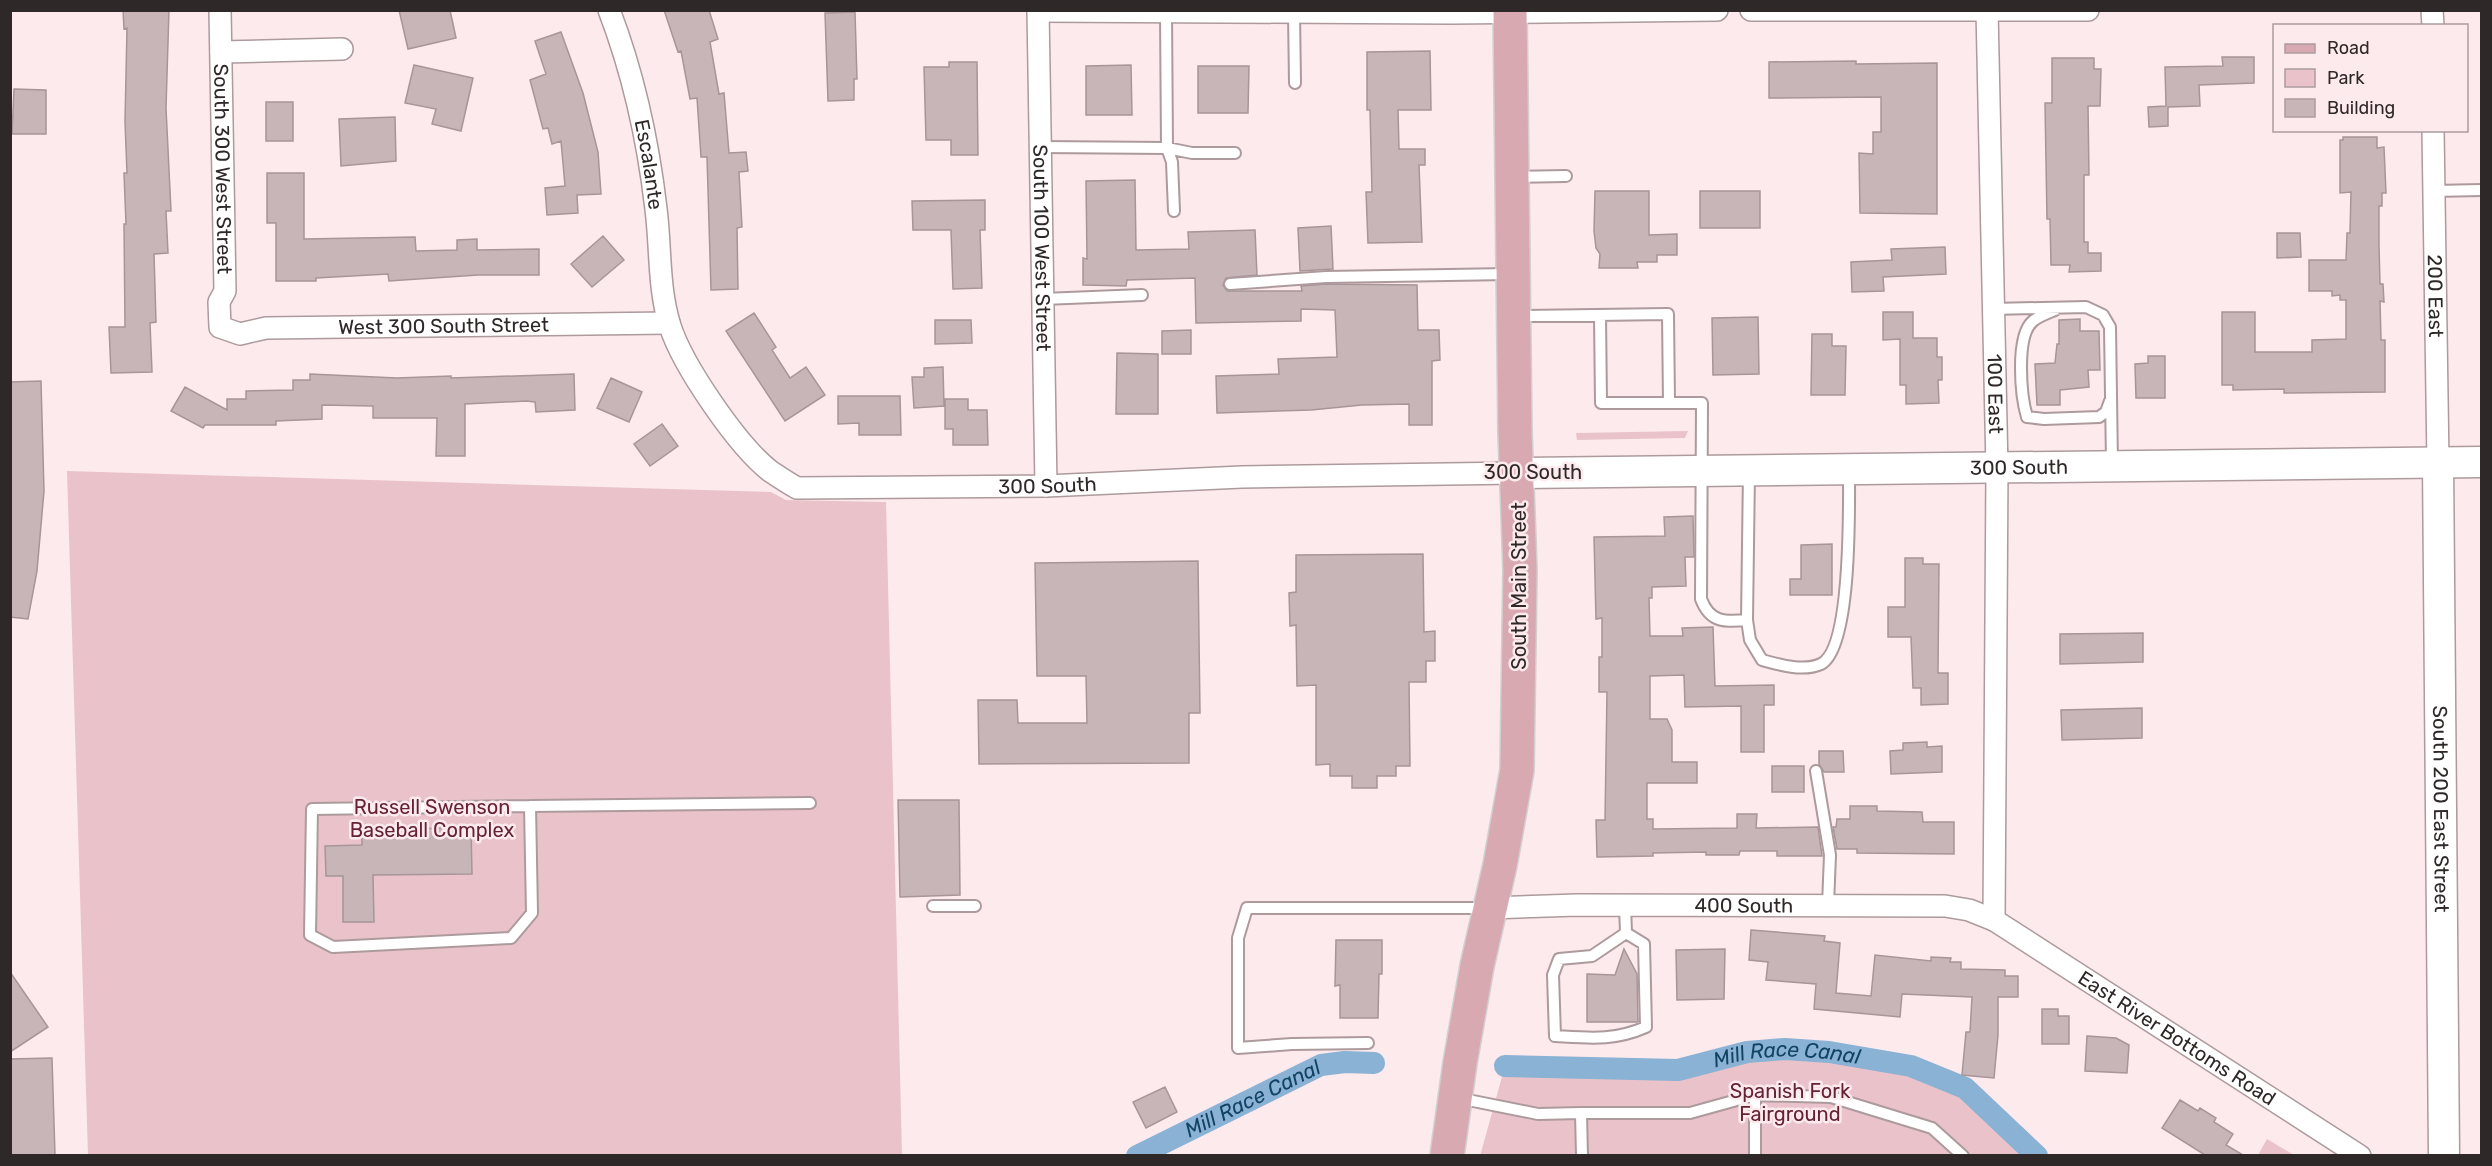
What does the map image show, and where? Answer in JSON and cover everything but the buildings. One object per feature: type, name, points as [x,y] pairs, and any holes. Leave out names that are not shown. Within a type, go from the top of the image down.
[{"type":"main road","name":"South Main Street","points":[[1448,1155],[1477,966],[1517,770],[1520,664],[1510,12]]},
{"type":"main road","name":"300 South","points":[[1518,473],[2481,462]]},
{"type":"main road","name":"South 200 East Street","points":[[2438,463],[2444,1155]]},
{"type":"street","name":"South 300 West Street","points":[[220,10],[225,291],[219,302],[220,327]]},
{"type":"street","name":"Escalante","points":[[609,10],[625,51],[639,99],[651,162],[658,223],[661,280],[669,323]]},
{"type":"street","points":[[1038,11],[1294,13],[1717,10]]},
{"type":"street","points":[[1751,10],[2088,10]]},
{"type":"street","name":"South 100 West Street","points":[[1038,11],[1046,486]]},
{"type":"street","name":"100 East","points":[[1987,11],[1997,469],[1994,920]]},
{"type":"street","points":[[221,52],[342,49]]},
{"type":"street","name":"200 East","points":[[2433,132],[2438,463]]},
{"type":"street","name":"West 300 South Street","points":[[220,327],[240,334],[266,328],[669,323]]},
{"type":"street","name":"300 South","points":[[669,323],[678,349],[687,364],[740,440],[770,471],[797,488],[853,490],[1046,486],[1242,477],[1518,473]]},
{"type":"street","name":"400 South","points":[[1490,908],[1624,905],[1945,906],[1969,910],[1994,920]]},
{"type":"street","name":"East River Bottoms Road","points":[[1994,920],[2360,1155]]},
{"type":"lane","points":[[1166,12],[1167,148],[1172,162],[1174,211]]},
{"type":"lane","points":[[1294,13],[1295,83]]},
{"type":"lane","points":[[1040,147],[1167,148],[1192,153],[1235,153]]},
{"type":"lane","points":[[1513,177],[1566,176]]},
{"type":"lane","points":[[2433,190],[2481,190]]},
{"type":"lane","points":[[1230,284],[1326,277],[1513,274]]},
{"type":"lane","points":[[1043,299],[1142,295]]},
{"type":"lane","points":[[1992,309],[2086,306],[2103,315],[2110,327],[2112,467]]},
{"type":"lane","points":[[2057,308],[2032,321],[2023,339],[2024,404],[2028,417],[2044,419],[2099,417],[2106,411],[2111,396]]},
{"type":"lane","points":[[1514,316],[1668,314],[1669,403]]},
{"type":"lane","points":[[1600,315],[1601,403],[1702,403],[1701,599],[1705,610],[1718,619],[1747,620]]},
{"type":"lane","points":[[1749,471],[1747,620],[1750,640],[1762,660],[1799,667],[1821,663],[1829,657],[1837,639],[1847,571],[1850,470]]},
{"type":"lane","points":[[1816,771],[1830,855],[1828,905]]},
{"type":"lane","points":[[530,806],[532,913],[511,938],[333,946],[310,935],[312,809],[810,802]]},
{"type":"lane","points":[[1624,905],[1626,933]]},
{"type":"lane","points":[[933,906],[975,906]]},
{"type":"lane","points":[[1368,1043],[1292,1044],[1238,1048],[1238,938],[1247,908],[1490,908]]},
{"type":"lane","points":[[1626,933],[1644,944],[1646,1027],[1626,1035],[1607,1038],[1555,1036],[1553,975],[1558,959],[1592,956],[1626,933]]},
{"type":"lane","points":[[1455,1098],[1538,1114],[1690,1113],[1755,1095],[1831,1096],[1932,1128],[1964,1155]]},
{"type":"lane","points":[[1755,1095],[1755,1155]]},
{"type":"lane","points":[[1581,1113],[1582,1155]]},
{"type":"green space","points":[[1688,431],[1685,438],[1577,440],[1576,433]]},
{"type":"green space","name":"Russell Swenson Baseball Complex","points":[[67,471],[771,492],[786,500],[886,502],[902,1155],[88,1155]]},
{"type":"green space","name":"Spanish Fork Fairground","points":[[1785,1049],[1829,1052],[1911,1066],[1965,1088],[2037,1155],[1480,1156],[1505,1066],[1677,1070],[1747,1052]]},
{"type":"green space","points":[[2267,1139],[2294,1155],[2258,1155]]},
{"type":"waterway","name":"Mill Race Canal","points":[[1505,1066],[1678,1070],[1747,1052],[1785,1049],[1829,1052],[1911,1066],[1965,1088],[2037,1156]]},
{"type":"waterway","name":"Mill Race Canal","points":[[1137,1156],[1321,1065],[1345,1062],[1374,1063]]}]
